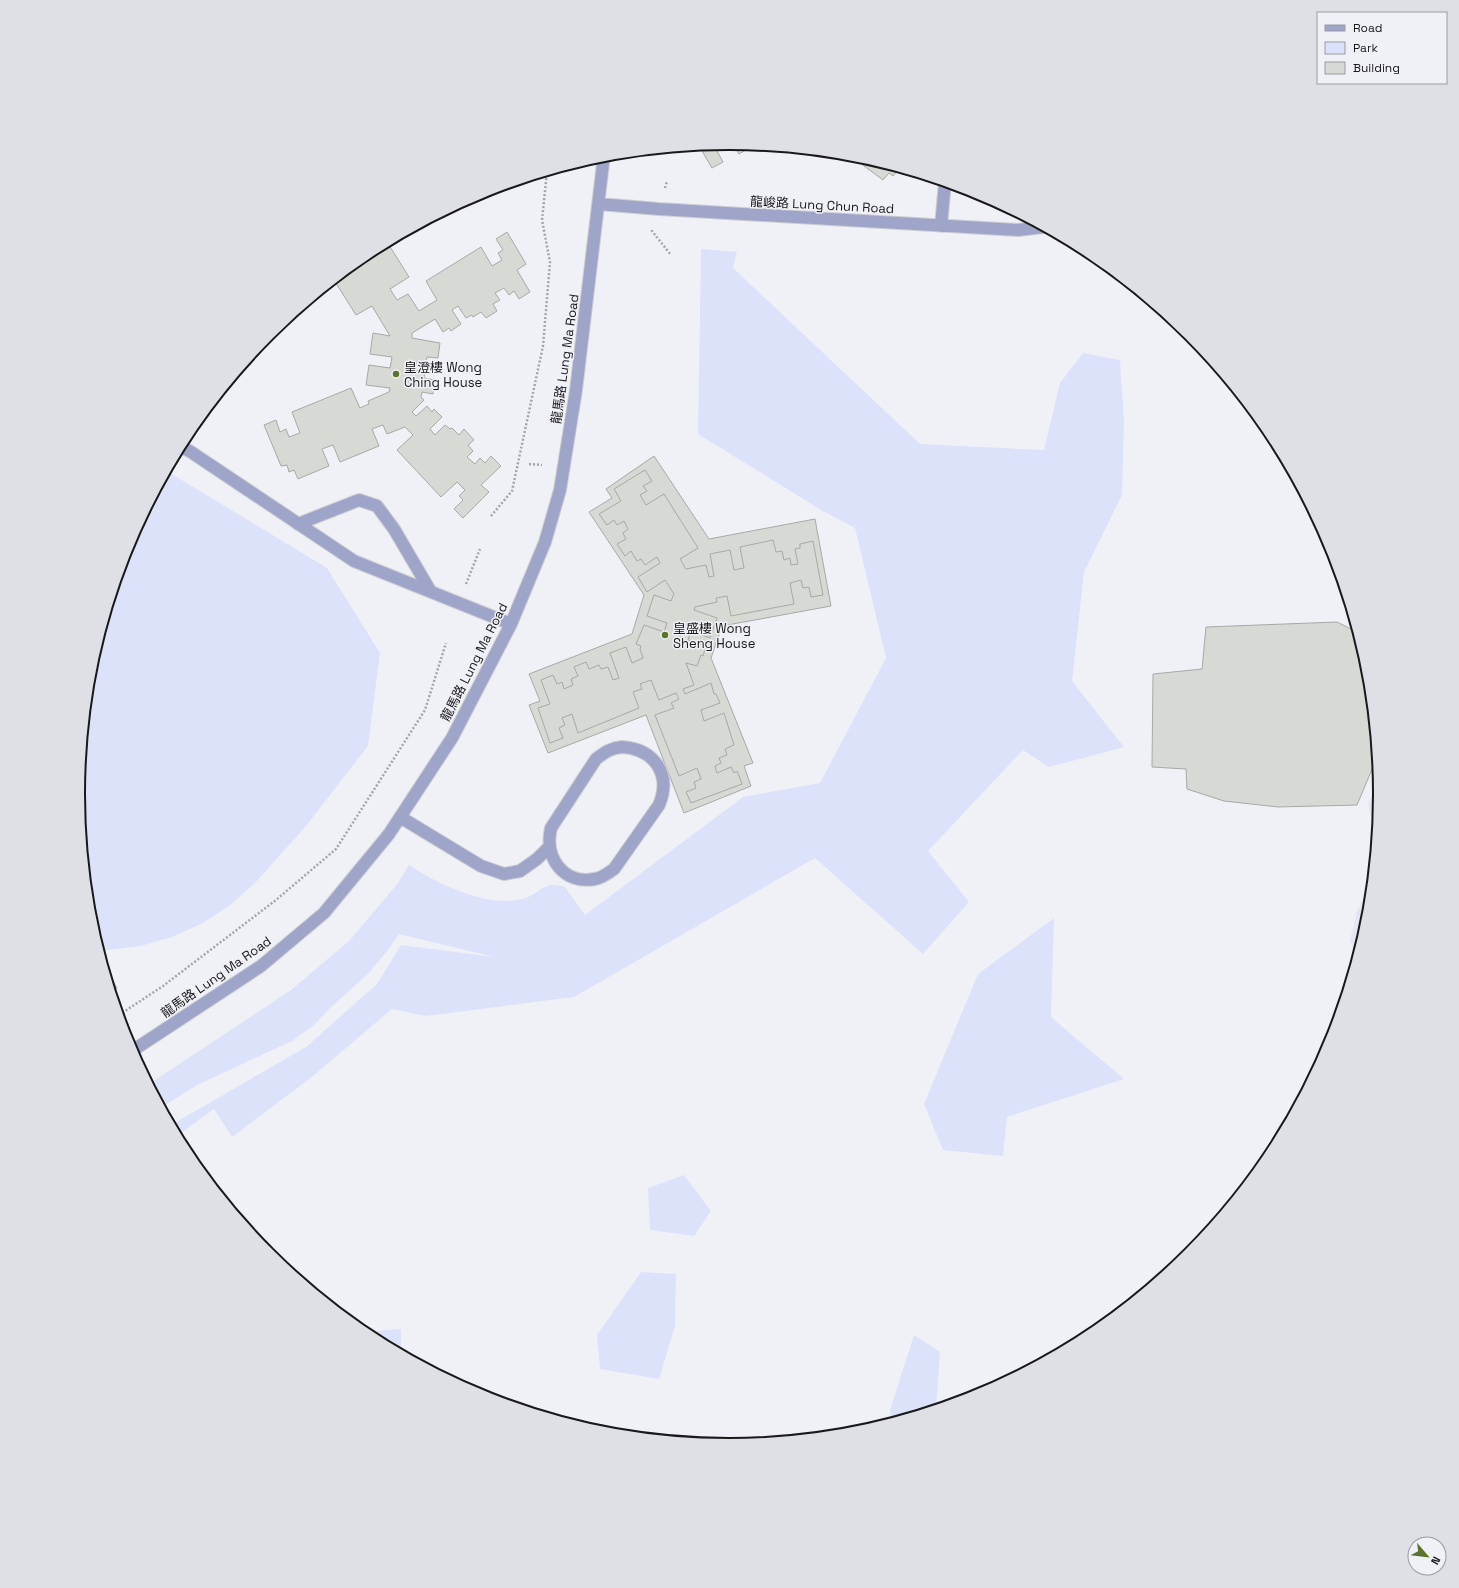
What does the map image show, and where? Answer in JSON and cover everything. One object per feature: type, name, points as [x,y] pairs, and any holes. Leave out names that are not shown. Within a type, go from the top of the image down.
[{"type":"street","name":"龍馬路 Lung Ma Road","points":[[137,1048],[260,966],[324,913],[389,834],[452,738],[510,624],[545,542],[560,490],[576,390],[603,162]]},
{"type":"street","points":[[941,226],[945,187]]},
{"type":"street","name":"龍峻路 Lung Chun Road","points":[[599,204],[941,226],[1018,230],[1037,228]]},
{"type":"street","points":[[186,449],[354,561],[510,624]]},
{"type":"street","points":[[298,524],[359,500],[377,506],[394,529],[431,592]]},
{"type":"street","points":[[400,818],[481,866],[504,874],[520,871],[537,859],[549,847],[551,828],[596,758],[613,748],[622,747],[638,750],[655,761],[663,777],[663,795],[659,805],[614,869],[595,879],[574,877],[563,871],[555,863],[549,847]]},
{"type":"path","name":"龍馬路 Lung Ma Road","points":[[491,516],[512,491],[543,346],[550,262],[542,220],[548,176]]},
{"type":"path","points":[[652,231],[671,255]]},
{"type":"path","name":"龍馬路 Lung Ma Road","points":[[123,1013],[163,986],[276,900],[336,849],[425,710],[446,643]]},
{"type":"shaded area","points":[[1374,792],[1373,824],[1368,804]]},
{"type":"shaded area","points":[[1366,894],[1362,920],[1354,952],[1350,940],[1357,911]]},
{"type":"green space","points":[[701,249],[737,252],[733,268],[920,444],[1044,450],[1060,383],[1083,353],[1120,360],[1124,421],[1122,495],[1084,572],[1072,681],[1124,747],[1049,767],[1023,750],[928,851],[969,902],[923,954],[815,858],[574,997],[426,1016],[392,1009],[313,1076],[232,1137],[214,1109],[182,1133],[175,1123],[306,1047],[377,984],[401,945],[494,957],[399,934],[369,973],[329,1009],[314,1025],[292,1041],[197,1085],[165,1105],[152,1082],[291,990],[350,940],[398,883],[409,865],[434,880],[448,886],[479,897],[494,900],[508,901],[522,899],[550,885],[565,887],[585,915],[743,797],[820,783],[886,658],[855,528],[821,510],[698,434]]},
{"type":"green space","points":[[170,473],[327,568],[380,653],[368,746],[306,826],[255,883],[230,905],[203,923],[172,937],[141,946],[104,950],[97,920],[86,836],[86,752],[97,668],[119,587],[134,547],[151,509]]},
{"type":"green space","points":[[1054,918],[1051,1017],[1124,1079],[1007,1117],[1003,1156],[943,1150],[924,1104],[978,974]]},
{"type":"green space","points":[[684,1175],[711,1211],[694,1236],[650,1230],[648,1188]]},
{"type":"green space","points":[[641,1272],[676,1274],[675,1326],[659,1379],[600,1369],[597,1335]]},
{"type":"green space","points":[[401,1329],[401,1348],[373,1331]]},
{"type":"green space","points":[[914,1335],[940,1352],[936,1404],[891,1418],[890,1410]]},
{"type":"building","points":[[718,150],[723,162],[712,168],[702,151]]},
{"type":"building","points":[[737,150],[745,150],[739,154]]},
{"type":"building","points":[[860,163],[897,171],[893,176],[889,173],[883,180]]},
{"type":"building","name":"皇澄樓 Wong Ching House","points":[[507,232],[526,264],[517,270],[530,292],[519,299],[514,291],[509,295],[504,288],[495,293],[500,300],[493,304],[497,311],[486,318],[481,312],[473,317],[472,315],[466,318],[458,306],[452,310],[461,324],[451,331],[449,328],[443,332],[435,319],[412,333],[412,338],[440,343],[438,358],[427,357],[426,363],[417,361],[415,370],[425,371],[424,378],[435,380],[433,394],[422,392],[421,397],[424,400],[412,412],[416,416],[427,406],[432,412],[434,409],[442,417],[430,429],[435,435],[445,425],[450,429],[452,428],[459,435],[464,429],[474,440],[468,445],[473,451],[467,457],[475,464],[480,458],[485,463],[491,456],[501,466],[481,485],[489,492],[463,518],[454,509],[463,500],[459,496],[465,490],[457,482],[441,497],[397,450],[413,435],[405,427],[387,434],[383,425],[372,429],[379,446],[340,462],[333,445],[322,449],[329,466],[298,479],[294,470],[289,472],[287,465],[281,466],[264,425],[276,420],[280,432],[286,429],[289,437],[300,433],[292,412],[351,388],[360,408],[369,404],[368,401],[389,392],[390,388],[366,385],[369,365],[390,368],[392,357],[370,354],[373,333],[390,336],[372,306],[356,315],[336,284],[371,258],[390,246],[409,277],[390,289],[397,300],[408,294],[419,311],[437,300],[426,281],[481,247],[492,266],[502,260],[498,253],[503,250],[496,239]]},
{"type":"building","name":"皇盛樓 Wong Sheng House","points":[[654,456],[709,539],[815,519],[831,606],[722,626],[711,658],[753,763],[744,766],[751,786],[684,813],[646,715],[548,753],[529,705],[540,701],[529,674],[632,634],[644,595],[589,512],[612,498],[606,489]]},
{"type":"building","name":"皇盛樓 Wong Sheng House","points":[[645,470],[652,481],[643,486],[647,491],[640,495],[646,505],[664,494],[698,548],[680,559],[686,569],[706,565],[709,577],[714,576],[710,554],[730,550],[734,570],[744,568],[740,547],[773,540],[776,552],[782,551],[784,560],[790,558],[791,565],[798,564],[795,549],[800,548],[800,544],[813,541],[823,595],[811,597],[809,587],[803,588],[801,580],[790,583],[794,604],[731,616],[727,596],[716,598],[717,602],[695,607],[694,610],[717,618],[710,638],[691,631],[688,640],[706,646],[703,656],[701,655],[697,666],[686,663],[694,685],[683,689],[685,694],[711,683],[714,694],[716,694],[720,703],[701,710],[704,721],[724,713],[734,745],[725,749],[727,755],[719,758],[721,763],[715,766],[717,773],[731,767],[734,773],[737,771],[742,784],[691,803],[686,792],[696,788],[694,782],[701,779],[697,768],[679,776],[655,715],[674,708],[671,703],[679,699],[676,693],[659,700],[651,680],[640,684],[642,689],[633,692],[639,708],[578,733],[572,714],[562,718],[565,725],[559,728],[563,738],[550,743],[538,708],[550,704],[541,680],[553,675],[557,684],[562,682],[564,689],[573,685],[571,679],[578,676],[574,667],[586,662],[589,669],[599,665],[601,669],[608,667],[613,680],[619,678],[610,653],[626,647],[632,663],[643,658],[640,649],[641,646],[636,644],[644,625],[664,632],[667,623],[647,616],[654,595],[671,601],[674,594],[665,580],[647,592],[638,577],[660,563],[657,557],[645,565],[641,559],[637,561],[631,551],[625,556],[617,544],[626,539],[623,533],[628,529],[624,521],[617,525],[614,520],[607,525],[599,514],[621,501],[614,489]]},
{"type":"building","points":[[1337,622],[1353,630],[1362,668],[1372,744],[1373,767],[1357,805],[1278,807],[1224,801],[1187,789],[1186,769],[1152,767],[1153,674],[1202,669],[1206,627]]},
{"type":"place","name":"皇澄樓 Wong Ching House","points":[[396,374]]},
{"type":"place","name":"皇盛樓 Wong Sheng House","points":[[665,635]]}]
